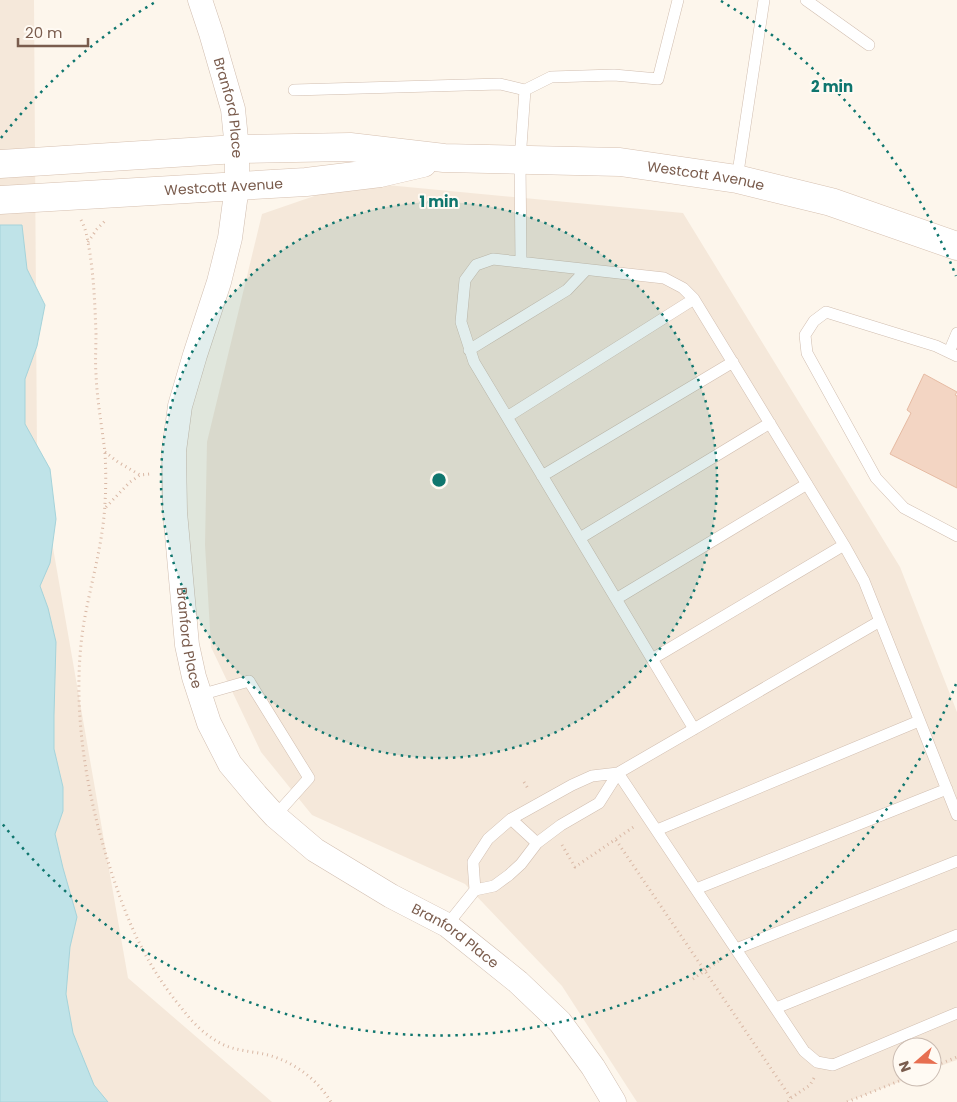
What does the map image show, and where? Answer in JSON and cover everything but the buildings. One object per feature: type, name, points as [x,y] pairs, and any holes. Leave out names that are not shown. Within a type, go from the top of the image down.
[{"type":"street","name":"Branford Place","points":[[200,0],[233,109],[237,149],[237,186],[230,238],[219,282],[180,406],[174,451],[175,512],[187,645],[194,677],[209,723],[230,764],[275,816],[315,850],[391,896],[447,925],[518,982],[560,1022],[593,1067],[614,1102]]},
{"type":"street","name":"Westcott Avenue","points":[[0,164],[237,149],[350,147],[444,158],[620,162],[737,179],[832,202],[957,246]]},
{"type":"street","name":"Westcott Avenue","points":[[0,200],[67,205],[237,186],[306,182],[380,173],[444,158]]},
{"type":"lane","points":[[294,90],[500,84],[525,90],[551,78],[614,76],[658,79],[678,0]]},
{"type":"lane","points":[[737,179],[764,0]]},
{"type":"lane","points":[[806,0],[869,45]]},
{"type":"lane","points":[[521,262],[520,160],[525,90]]},
{"type":"lane","points":[[694,729],[474,362],[461,322],[465,280],[476,265],[493,259],[664,278],[682,288],[694,299],[808,484],[864,581],[957,815]]},
{"type":"lane","points":[[470,350],[566,290],[586,270]]},
{"type":"lane","points":[[507,417],[694,299]]},
{"type":"lane","points":[[957,333],[953,354],[936,346],[826,312],[814,321],[805,335],[807,354],[876,478],[904,508],[957,536]]},
{"type":"lane","points":[[542,476],[733,362]]},
{"type":"lane","points":[[580,538],[770,423]]},
{"type":"lane","points":[[616,599],[808,484]]},
{"type":"lane","points":[[652,659],[844,545]]},
{"type":"lane","points":[[475,890],[473,862],[488,839],[511,819],[578,782],[592,776],[618,773],[880,621]]},
{"type":"lane","points":[[200,695],[249,681],[310,778],[275,816]]},
{"type":"lane","points":[[657,830],[919,721]]},
{"type":"lane","points":[[618,773],[804,1051],[817,1062],[833,1065],[957,1013]]},
{"type":"lane","points":[[447,925],[475,890],[494,886],[521,864],[538,843],[561,825],[599,803],[618,773]]},
{"type":"lane","points":[[696,889],[947,789]]},
{"type":"lane","points":[[511,819],[538,843]]},
{"type":"lane","points":[[736,949],[957,861]]},
{"type":"lane","points":[[776,1008],[957,935]]},
{"type":"path","points":[[67,205],[83,224],[88,242],[94,294],[96,375],[105,452],[105,507],[98,559],[84,621],[80,658],[83,740],[89,787],[103,847],[138,942],[166,990],[192,1021],[210,1037],[223,1045],[268,1055],[299,1068],[313,1080],[331,1102]]},
{"type":"path","points":[[88,242],[97,229],[111,215]]},
{"type":"path","points":[[105,452],[140,475]]},
{"type":"path","points":[[105,507],[130,482],[140,475],[150,474]]},
{"type":"path","points":[[575,867],[648,817]]},
{"type":"path","points":[[616,840],[705,971],[789,1100],[810,1085],[825,1063]]},
{"type":"path","points":[[693,979],[736,949]]},
{"type":"path","points":[[942,1064],[957,1057]]},
{"type":"path","points":[[847,1102],[892,1084]]},
{"type":"shaded area","points":[[0,0],[34,0],[37,456],[128,978],[272,1102],[0,1102]]},
{"type":"shaded area","points":[[355,182],[683,213],[900,567],[957,712],[957,1060],[942,1065],[942,1037],[892,1037],[892,1085],[846,1102],[637,1102],[562,986],[465,884],[312,815],[261,752],[211,647],[205,545],[207,442],[262,214]]},
{"type":"water","points":[[0,225],[22,225],[27,269],[45,305],[37,346],[25,379],[25,424],[50,469],[56,519],[50,563],[40,586],[48,608],[56,642],[54,749],[63,787],[63,811],[55,834],[77,917],[70,947],[66,994],[73,1033],[94,1085],[108,1102],[0,1102]]}]
